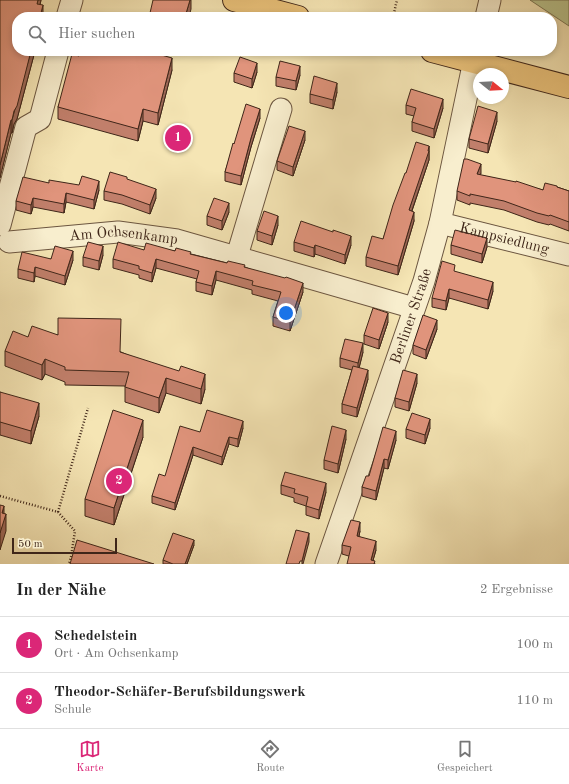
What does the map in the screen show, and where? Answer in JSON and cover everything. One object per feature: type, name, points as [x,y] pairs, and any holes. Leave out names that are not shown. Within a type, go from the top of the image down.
[{"type":"main road","points":[[234,0],[279,12]]},
{"type":"main road","points":[[475,56],[569,87]]},
{"type":"street","points":[[68,12],[72,0]]},
{"type":"street","points":[[487,12],[490,0]]},
{"type":"street","points":[[4,234],[26,127],[40,119],[57,56]]},
{"type":"street","name":"Berliner Straße","points":[[326,564],[424,281],[440,223],[475,56]]},
{"type":"street","points":[[237,256],[280,109]]},
{"type":"street","name":"Kampsiedlung","points":[[440,223],[569,255]]},
{"type":"street","name":"Am Ochsenkamp","points":[[4,234],[118,232],[177,240],[414,308]]},
{"type":"path","points":[[394,12],[397,0]]},
{"type":"path","points":[[58,512],[88,408]]},
{"type":"path","points":[[0,496],[58,512],[75,531],[69,564]]},
{"type":"green space","points":[[530,0],[569,0],[569,26],[557,18],[557,12],[548,12]]},
{"type":"building","points":[[0,0],[38,0],[37,4],[43,5],[41,12],[12,12],[12,56],[30,56],[17,106],[11,120],[0,165]]},
{"type":"building","points":[[153,0],[190,0],[186,12],[150,12]]},
{"type":"building","points":[[71,56],[165,56],[172,58],[158,113],[143,109],[138,129],[58,107]]},
{"type":"building","points":[[240,57],[257,63],[252,79],[234,73]]},
{"type":"building","points":[[280,61],[300,66],[296,81],[276,77]]},
{"type":"building","points":[[314,76],[337,83],[333,100],[310,94]]},
{"type":"building","points":[[411,89],[443,99],[434,129],[412,122],[416,108],[406,105]]},
{"type":"building","points":[[246,104],[260,109],[241,176],[225,172]]},
{"type":"building","points":[[478,106],[497,112],[488,144],[469,139]]},
{"type":"building","points":[[289,126],[305,131],[293,167],[277,161]]},
{"type":"building","points":[[416,142],[429,146],[429,151],[409,210],[414,212],[398,266],[366,257],[372,236],[383,239],[393,205],[406,173]]},
{"type":"building","points":[[464,159],[481,164],[477,174],[516,181],[543,190],[545,183],[569,191],[569,222],[550,215],[537,213],[504,201],[470,194],[470,196],[457,191]]},
{"type":"building","points":[[110,172],[127,177],[127,179],[156,189],[150,205],[122,195],[104,191]]},
{"type":"building","points":[[82,176],[99,181],[94,200],[66,193],[64,204],[33,198],[31,205],[16,201],[23,177],[49,183],[49,180],[79,185]]},
{"type":"building","points":[[214,198],[229,203],[222,221],[207,216]]},
{"type":"building","points":[[264,211],[278,216],[272,236],[257,231]]},
{"type":"building","points":[[301,221],[333,232],[333,230],[351,236],[345,255],[315,245],[314,248],[294,242]]},
{"type":"building","points":[[455,230],[487,238],[482,254],[451,245]]},
{"type":"building","points":[[88,242],[103,246],[99,261],[83,257]]},
{"type":"building","points":[[118,242],[144,250],[146,243],[175,251],[176,248],[191,252],[190,254],[227,263],[228,261],[245,265],[244,267],[285,278],[286,277],[303,283],[290,322],[273,317],[281,292],[252,285],[253,281],[216,271],[212,286],[196,282],[199,271],[156,259],[152,273],[139,269],[139,266],[113,259]]},
{"type":"building","points":[[55,246],[73,251],[65,276],[35,267],[34,273],[18,269],[22,252],[51,259]]},
{"type":"building","points":[[442,261],[455,265],[454,271],[493,282],[488,300],[449,289],[446,301],[432,298]]},
{"type":"building","points":[[373,308],[388,313],[379,340],[364,335]]},
{"type":"building","points":[[423,315],[437,320],[426,350],[413,345]]},
{"type":"building","points":[[58,318],[121,319],[120,352],[179,371],[181,366],[205,374],[201,389],[166,378],[159,398],[125,387],[129,372],[65,370],[65,367],[45,359],[42,365],[5,351],[13,331],[28,337],[32,326],[58,335]]},
{"type":"building","points":[[345,339],[363,343],[358,363],[340,358]]},
{"type":"building","points":[[353,366],[368,370],[357,408],[342,404]]},
{"type":"building","points":[[403,370],[417,374],[409,402],[395,398]]},
{"type":"building","points":[[0,392],[39,403],[31,431],[0,422]]},
{"type":"building","points":[[113,410],[143,420],[114,508],[85,499]]},
{"type":"building","points":[[207,410],[243,421],[238,439],[229,437],[222,457],[193,447],[175,503],[152,496],[159,474],[165,476],[180,426],[200,432]]},
{"type":"building","points":[[412,413],[430,419],[425,435],[406,429]]},
{"type":"building","points":[[332,426],[346,430],[338,464],[324,460]]},
{"type":"building","points":[[383,427],[396,431],[388,460],[384,459],[376,491],[362,487],[366,476],[369,476]]},
{"type":"building","points":[[285,472],[326,483],[319,510],[306,506],[308,497],[294,493],[295,489],[281,485]]},
{"type":"building","points":[[0,505],[4,506],[2,513],[6,514],[0,533]]},
{"type":"building","points":[[351,520],[360,522],[357,536],[376,541],[371,560],[375,561],[374,564],[347,564],[351,547],[342,545]]},
{"type":"building","points":[[296,530],[309,533],[302,561],[300,561],[299,564],[286,564]]},
{"type":"building","points":[[173,533],[194,540],[185,564],[173,564],[163,560]]},
{"type":"building","points":[[77,540],[154,564],[70,564]]},
{"type":"place","name":"Schedelstein","points":[[178,138]]},
{"type":"place","name":"Theodor-Schäfer-Berufsbildungswerk","points":[[119,481]]}]
